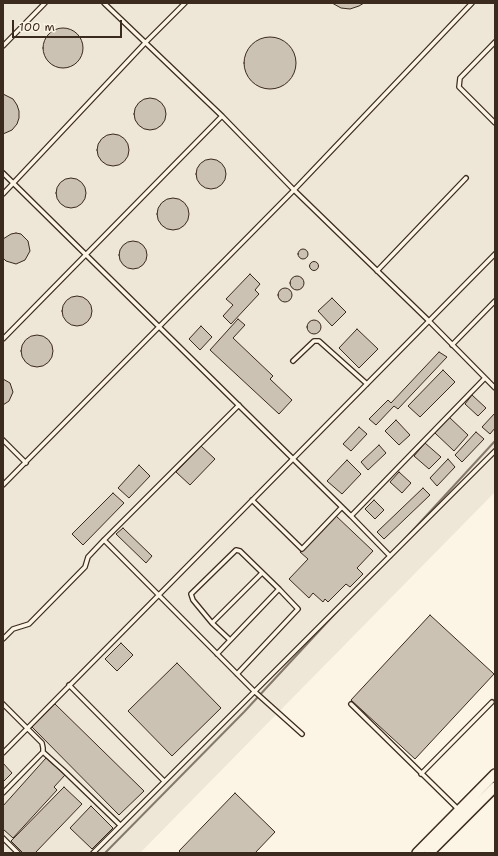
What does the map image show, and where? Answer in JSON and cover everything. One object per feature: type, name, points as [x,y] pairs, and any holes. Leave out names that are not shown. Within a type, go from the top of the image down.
[{"type":"main road","points":[[426,851],[463,813],[495,774]]},
{"type":"main road","points":[[463,813],[495,787]]},
{"type":"lane","points":[[3,46],[45,3]]},
{"type":"lane","points":[[104,3],[222,116],[294,190],[429,321],[495,388]]},
{"type":"lane","points":[[3,194],[145,43],[185,3]]},
{"type":"lane","points":[[3,486],[294,190],[472,3]]},
{"type":"lane","points":[[495,42],[460,78],[459,87],[495,123]]},
{"type":"lane","points":[[3,339],[222,116]]},
{"type":"lane","points":[[3,173],[342,506],[390,556]]},
{"type":"lane","points":[[377,271],[466,178]]},
{"type":"lane","points":[[3,753],[495,254]]},
{"type":"lane","points":[[452,345],[495,301]]},
{"type":"lane","points":[[293,361],[314,341],[319,341],[367,384]]},
{"type":"lane","points":[[351,516],[485,378]]},
{"type":"lane","points":[[3,639],[13,629],[29,624],[85,567],[88,557],[104,540],[239,405]]},
{"type":"lane","points":[[3,440],[26,463]]},
{"type":"lane","points":[[92,853],[495,451]]},
{"type":"lane","points":[[252,500],[302,549],[342,506]]},
{"type":"lane","points":[[104,540],[254,691],[302,734]]},
{"type":"lane","points":[[230,640],[212,623],[193,600],[191,594],[236,550],[240,551],[298,609],[237,674]]},
{"type":"lane","points":[[212,623],[262,573]]},
{"type":"lane","points":[[218,654],[279,589]]},
{"type":"lane","points":[[69,685],[164,781]]},
{"type":"lane","points":[[421,774],[492,702]]},
{"type":"lane","points":[[3,704],[28,727],[42,743],[43,752],[120,825]]},
{"type":"lane","points":[[351,704],[421,774],[463,813]]},
{"type":"lane","points":[[3,793],[43,752]]},
{"type":"lane","points":[[3,838],[18,853]]},
{"type":"shaded area","points":[[3,3],[495,3],[495,492],[140,853],[3,853]]},
{"type":"building","points":[[332,3],[364,3],[350,9],[341,8]]},
{"type":"building","points":[[67,28],[74,31],[80,37],[83,48],[82,56],[74,65],[67,68],[59,68],[52,65],[44,56],[43,44],[46,37],[55,29]]},
{"type":"building","points":[[265,37],[275,37],[289,44],[296,58],[296,68],[289,82],[275,89],[265,89],[255,85],[248,78],[244,68],[244,58],[248,48],[255,41]]},
{"type":"building","points":[[3,94],[13,99],[17,105],[19,118],[17,124],[12,130],[3,134]]},
{"type":"building","points":[[150,98],[156,99],[163,105],[166,114],[165,120],[159,127],[150,130],[144,129],[137,123],[134,114],[135,108],[141,101]]},
{"type":"building","points":[[113,134],[122,137],[126,141],[129,150],[126,159],[122,163],[113,166],[104,163],[100,159],[97,150],[100,141],[104,137]]},
{"type":"building","points":[[211,159],[222,163],[226,174],[222,185],[211,189],[200,185],[196,174],[200,163]]},
{"type":"building","points":[[71,178],[82,182],[86,193],[82,204],[71,208],[60,204],[56,193],[60,182]]},
{"type":"building","points":[[170,198],[176,198],[186,205],[189,214],[188,220],[182,227],[176,230],[170,230],[160,223],[157,217],[157,211],[164,201]]},
{"type":"building","points":[[16,233],[21,234],[28,241],[30,251],[25,260],[16,264],[6,261],[3,258],[3,239]]},
{"type":"building","points":[[133,241],[139,242],[143,245],[146,249],[146,261],[143,265],[139,268],[133,269],[127,268],[123,265],[120,261],[119,255],[120,249],[123,245],[127,242]]},
{"type":"building","points":[[301,249],[305,249],[307,250],[307,258],[301,259],[298,256],[298,252]]},
{"type":"building","points":[[312,262],[316,262],[318,266],[316,270],[312,270],[310,268],[310,264]]},
{"type":"building","points":[[250,274],[260,284],[255,290],[259,294],[231,324],[223,316],[233,305],[226,299]]},
{"type":"building","points":[[294,276],[300,276],[304,280],[304,286],[300,290],[294,290],[290,286],[290,280]]},
{"type":"building","points":[[285,288],[290,290],[292,295],[290,300],[285,302],[280,300],[278,295],[280,290]]},
{"type":"building","points":[[77,296],[83,297],[91,305],[91,317],[83,325],[77,326],[71,325],[63,317],[62,311],[63,305],[71,297]]},
{"type":"building","points":[[332,298],[346,312],[332,326],[318,311]]},
{"type":"building","points":[[238,319],[245,325],[233,338],[273,376],[270,379],[292,400],[279,414],[210,350]]},
{"type":"building","points":[[314,320],[319,322],[321,327],[319,332],[314,334],[309,332],[307,327],[309,322]]},
{"type":"building","points":[[201,326],[212,337],[200,350],[189,339]]},
{"type":"building","points":[[357,329],[378,349],[359,368],[339,348]]},
{"type":"building","points":[[37,335],[43,336],[50,342],[53,351],[52,357],[46,364],[37,367],[31,366],[24,360],[21,351],[22,345],[28,338]]},
{"type":"building","points":[[439,352],[447,357],[398,409],[394,406],[376,425],[369,419],[388,400],[391,403]]},
{"type":"building","points":[[443,370],[455,382],[420,417],[408,406]]},
{"type":"building","points":[[3,379],[10,383],[13,392],[9,401],[3,405]]},
{"type":"building","points":[[472,395],[486,408],[478,416],[465,404]]},
{"type":"building","points":[[495,413],[495,428],[490,434],[482,427]]},
{"type":"building","points":[[449,417],[468,435],[454,451],[435,433]]},
{"type":"building","points":[[396,420],[410,435],[399,445],[385,431]]},
{"type":"building","points":[[359,427],[367,434],[351,451],[343,444]]},
{"type":"building","points":[[476,432],[484,439],[462,462],[455,455]]},
{"type":"building","points":[[425,443],[441,457],[429,469],[414,456]]},
{"type":"building","points":[[379,445],[386,453],[368,470],[361,462]]},
{"type":"building","points":[[201,446],[215,459],[190,485],[176,472]]},
{"type":"building","points":[[448,459],[455,467],[437,486],[430,478]]},
{"type":"building","points":[[347,460],[361,474],[342,494],[327,481]]},
{"type":"building","points":[[139,465],[150,476],[129,498],[118,488]]},
{"type":"building","points":[[399,472],[411,483],[402,493],[390,482]]},
{"type":"building","points":[[423,488],[430,495],[384,539],[377,532]]},
{"type":"building","points":[[113,493],[124,503],[83,545],[72,534]]},
{"type":"building","points":[[374,500],[384,510],[375,519],[365,509]]},
{"type":"building","points":[[335,515],[373,551],[357,568],[363,574],[350,587],[346,584],[328,602],[325,599],[323,602],[313,593],[309,598],[289,579],[308,559],[300,552]]},
{"type":"building","points":[[123,528],[152,556],[146,563],[116,534]]},
{"type":"building","points":[[430,615],[494,674],[415,759],[351,700]]},
{"type":"building","points":[[121,643],[133,655],[117,671],[105,659]]},
{"type":"building","points":[[177,663],[221,708],[172,756],[128,711]]},
{"type":"building","points":[[55,704],[144,791],[119,815],[32,727]]},
{"type":"building","points":[[46,758],[65,775],[54,787],[57,790],[13,838],[3,829],[3,806]]},
{"type":"building","points":[[3,763],[12,773],[3,782]]},
{"type":"building","points":[[64,787],[82,804],[35,853],[23,853],[11,841]]},
{"type":"building","points":[[235,793],[275,832],[255,853],[181,853],[179,851]]},
{"type":"building","points":[[91,806],[113,828],[92,849],[70,828]]},
{"type":"waterway","points":[[403,541],[495,441]]},
{"type":"waterway","points":[[105,853],[244,712],[345,603]]}]
